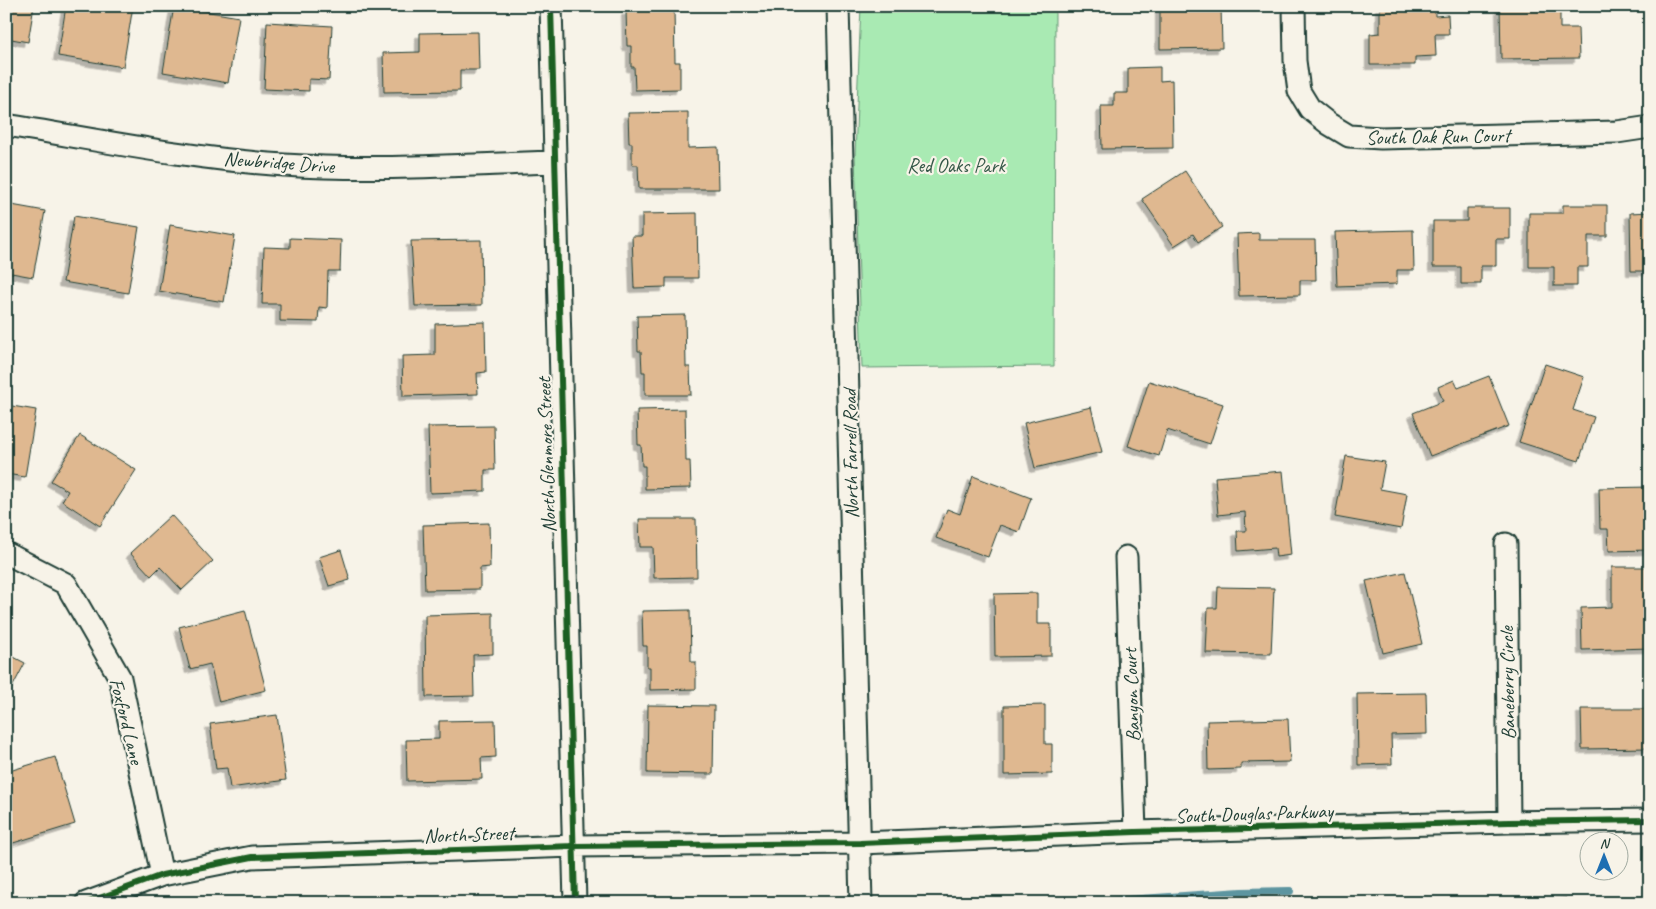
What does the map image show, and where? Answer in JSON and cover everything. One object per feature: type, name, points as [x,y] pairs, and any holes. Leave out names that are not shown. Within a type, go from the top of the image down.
[{"type":"street","name":"North Glenmore Street","points":[[551,6],[575,903]]},
{"type":"street","name":"North Farrell Road","points":[[838,6],[861,903]]},
{"type":"street","name":"South Oak Run Court","points":[[1294,6],[1295,61],[1299,91],[1310,109],[1329,124],[1349,136],[1391,138],[1617,132],[1650,127]]},
{"type":"street","name":"Newbridge Drive","points":[[6,125],[204,157],[284,165],[357,168],[554,162]]},
{"type":"street","name":"Baneberry Circle","points":[[1506,544],[1509,822]]},
{"type":"street","name":"Foxford Lane","points":[[6,553],[66,584],[120,678],[162,875]]},
{"type":"street","name":"Banyon Court","points":[[1126,557],[1135,832]]},
{"type":"street","name":"South Douglas Parkway","points":[[860,843],[1135,832],[1650,820]]},
{"type":"street","name":"North Street","points":[[86,903],[162,875],[252,857],[574,846],[860,843]]},
{"type":"green space","name":"Red Oaks Park","points":[[861,6],[1055,6],[1054,366],[862,368],[855,155]]},
{"type":"building","points":[[6,6],[34,6],[28,42],[6,38]]},
{"type":"building","points":[[66,6],[133,6],[123,67],[58,56]]},
{"type":"building","points":[[174,6],[239,17],[228,83],[163,72]]},
{"type":"building","points":[[1160,6],[1221,6],[1222,48],[1160,49]]},
{"type":"building","points":[[1380,6],[1435,6],[1435,16],[1448,15],[1449,34],[1435,34],[1436,56],[1415,57],[1415,65],[1370,65],[1370,34],[1380,33]]},
{"type":"building","points":[[1500,6],[1560,6],[1560,28],[1578,28],[1579,58],[1501,59]]},
{"type":"building","points":[[674,10],[675,62],[680,62],[680,89],[635,90],[634,67],[631,67],[631,46],[627,46],[626,11]]},
{"type":"building","points":[[267,22],[332,26],[329,80],[309,79],[309,91],[264,89]]},
{"type":"building","points":[[478,32],[479,70],[460,70],[460,91],[384,92],[383,53],[420,52],[420,33]]},
{"type":"building","points":[[1160,67],[1160,81],[1172,80],[1173,148],[1102,149],[1101,106],[1114,106],[1114,93],[1128,93],[1128,68]]},
{"type":"building","points":[[688,112],[688,148],[718,147],[719,189],[639,189],[638,165],[632,165],[632,143],[629,143],[628,113]]},
{"type":"building","points":[[1185,171],[1222,227],[1198,242],[1193,234],[1174,246],[1142,199]]},
{"type":"building","points":[[6,204],[45,211],[33,277],[6,272]]},
{"type":"building","points":[[1563,205],[1607,205],[1607,236],[1588,236],[1588,267],[1577,267],[1577,286],[1554,286],[1554,267],[1529,267],[1529,213],[1563,213]]},
{"type":"building","points":[[1467,208],[1510,208],[1510,239],[1496,239],[1496,266],[1481,266],[1481,284],[1461,284],[1461,267],[1433,267],[1433,221],[1467,221]]},
{"type":"building","points":[[1650,212],[1650,271],[1631,271],[1630,213]]},
{"type":"building","points":[[697,213],[698,278],[666,278],[666,287],[634,288],[632,236],[642,236],[642,214]]},
{"type":"building","points":[[74,216],[139,227],[128,293],[63,282]]},
{"type":"building","points":[[170,225],[235,236],[224,302],[159,291]]},
{"type":"building","points":[[1413,230],[1414,270],[1397,270],[1397,284],[1337,286],[1335,232]]},
{"type":"building","points":[[1259,233],[1259,240],[1315,240],[1316,280],[1300,280],[1300,295],[1239,296],[1237,234]]},
{"type":"building","points":[[290,238],[341,240],[340,271],[328,271],[327,308],[319,307],[318,322],[280,321],[280,304],[262,304],[264,247],[290,248]]},
{"type":"building","points":[[481,240],[482,305],[415,306],[411,241]]},
{"type":"building","points":[[685,315],[686,367],[690,367],[691,395],[645,395],[645,372],[642,372],[641,351],[638,351],[637,316]]},
{"type":"building","points":[[485,322],[486,372],[477,373],[478,394],[403,396],[402,356],[435,355],[435,324]]},
{"type":"building","points":[[1545,364],[1584,377],[1573,410],[1594,417],[1579,461],[1519,442]]},
{"type":"building","points":[[1489,376],[1509,426],[1430,456],[1413,413],[1443,401],[1438,387],[1454,380],[1458,388]]},
{"type":"building","points":[[1149,381],[1223,404],[1210,444],[1167,430],[1159,456],[1128,446]]},
{"type":"building","points":[[6,405],[36,410],[25,477],[6,474]]},
{"type":"building","points":[[1091,407],[1102,452],[1035,468],[1024,423]]},
{"type":"building","points":[[685,409],[686,461],[690,461],[691,488],[645,489],[645,466],[642,466],[641,445],[638,445],[637,410]]},
{"type":"building","points":[[494,426],[495,470],[485,470],[485,491],[430,493],[428,427]]},
{"type":"building","points":[[80,435],[136,470],[100,526],[62,501],[68,491],[51,481]]},
{"type":"building","points":[[1346,456],[1385,462],[1380,489],[1407,494],[1401,529],[1335,517]]},
{"type":"building","points":[[1283,471],[1291,555],[1276,557],[1275,548],[1238,551],[1237,531],[1246,531],[1245,512],[1218,515],[1215,477]]},
{"type":"building","points":[[973,476],[1031,498],[1019,532],[1000,525],[988,557],[936,538],[947,509],[960,514]]},
{"type":"building","points":[[1650,487],[1650,550],[1609,551],[1608,529],[1600,529],[1599,488]]},
{"type":"building","points":[[171,515],[213,561],[182,590],[160,567],[151,576],[130,553]]},
{"type":"building","points":[[639,519],[696,519],[697,577],[654,578],[653,547],[640,547]]},
{"type":"building","points":[[489,523],[490,567],[480,568],[480,589],[425,590],[423,525]]},
{"type":"building","points":[[341,550],[350,580],[329,586],[319,557]]},
{"type":"building","points":[[1612,567],[1650,567],[1650,648],[1582,650],[1581,608],[1612,607]]},
{"type":"building","points":[[1405,572],[1422,644],[1383,653],[1366,581]]},
{"type":"building","points":[[1218,587],[1274,588],[1271,654],[1206,653],[1208,608],[1217,608]]},
{"type":"building","points":[[1037,593],[1037,624],[1051,624],[1051,656],[995,657],[994,594]]},
{"type":"building","points":[[245,610],[266,690],[219,702],[210,664],[190,669],[179,627]]},
{"type":"building","points":[[690,610],[691,662],[696,662],[696,689],[650,690],[650,667],[647,667],[647,646],[643,646],[642,611]]},
{"type":"building","points":[[493,613],[493,654],[473,655],[474,696],[426,697],[425,615]]},
{"type":"building","points":[[6,653],[25,663],[6,699]]},
{"type":"building","points":[[1426,693],[1427,734],[1391,735],[1392,764],[1358,765],[1357,694]]},
{"type":"building","points":[[648,705],[714,706],[713,774],[647,773]]},
{"type":"building","points":[[1045,705],[1045,744],[1052,744],[1052,774],[1004,775],[1004,706]]},
{"type":"building","points":[[1581,709],[1650,709],[1650,748],[1582,749]]},
{"type":"building","points":[[277,715],[286,780],[230,788],[227,768],[216,769],[210,724]]},
{"type":"building","points":[[1288,719],[1290,762],[1241,763],[1241,769],[1208,770],[1207,721]]},
{"type":"building","points":[[495,720],[496,757],[481,758],[482,779],[407,781],[406,740],[439,739],[439,721]]},
{"type":"building","points":[[55,757],[75,824],[10,844],[6,830],[6,772]]},
{"type":"building","points":[[1566,898],[1566,903],[1529,903],[1529,900]]},
{"type":"building","points":[[1629,898],[1650,898],[1650,903],[1629,903]]},
{"type":"building","points":[[1476,900],[1510,901],[1510,903],[1476,903]]},
{"type":"waterway","points":[[1109,903],[1113,901],[1241,892],[1290,891]]},
{"type":"cycle path","points":[[551,6],[575,903]]},
{"type":"cycle path","points":[[86,903],[162,875],[252,857],[574,846],[860,843],[1135,832],[1650,820]]}]
